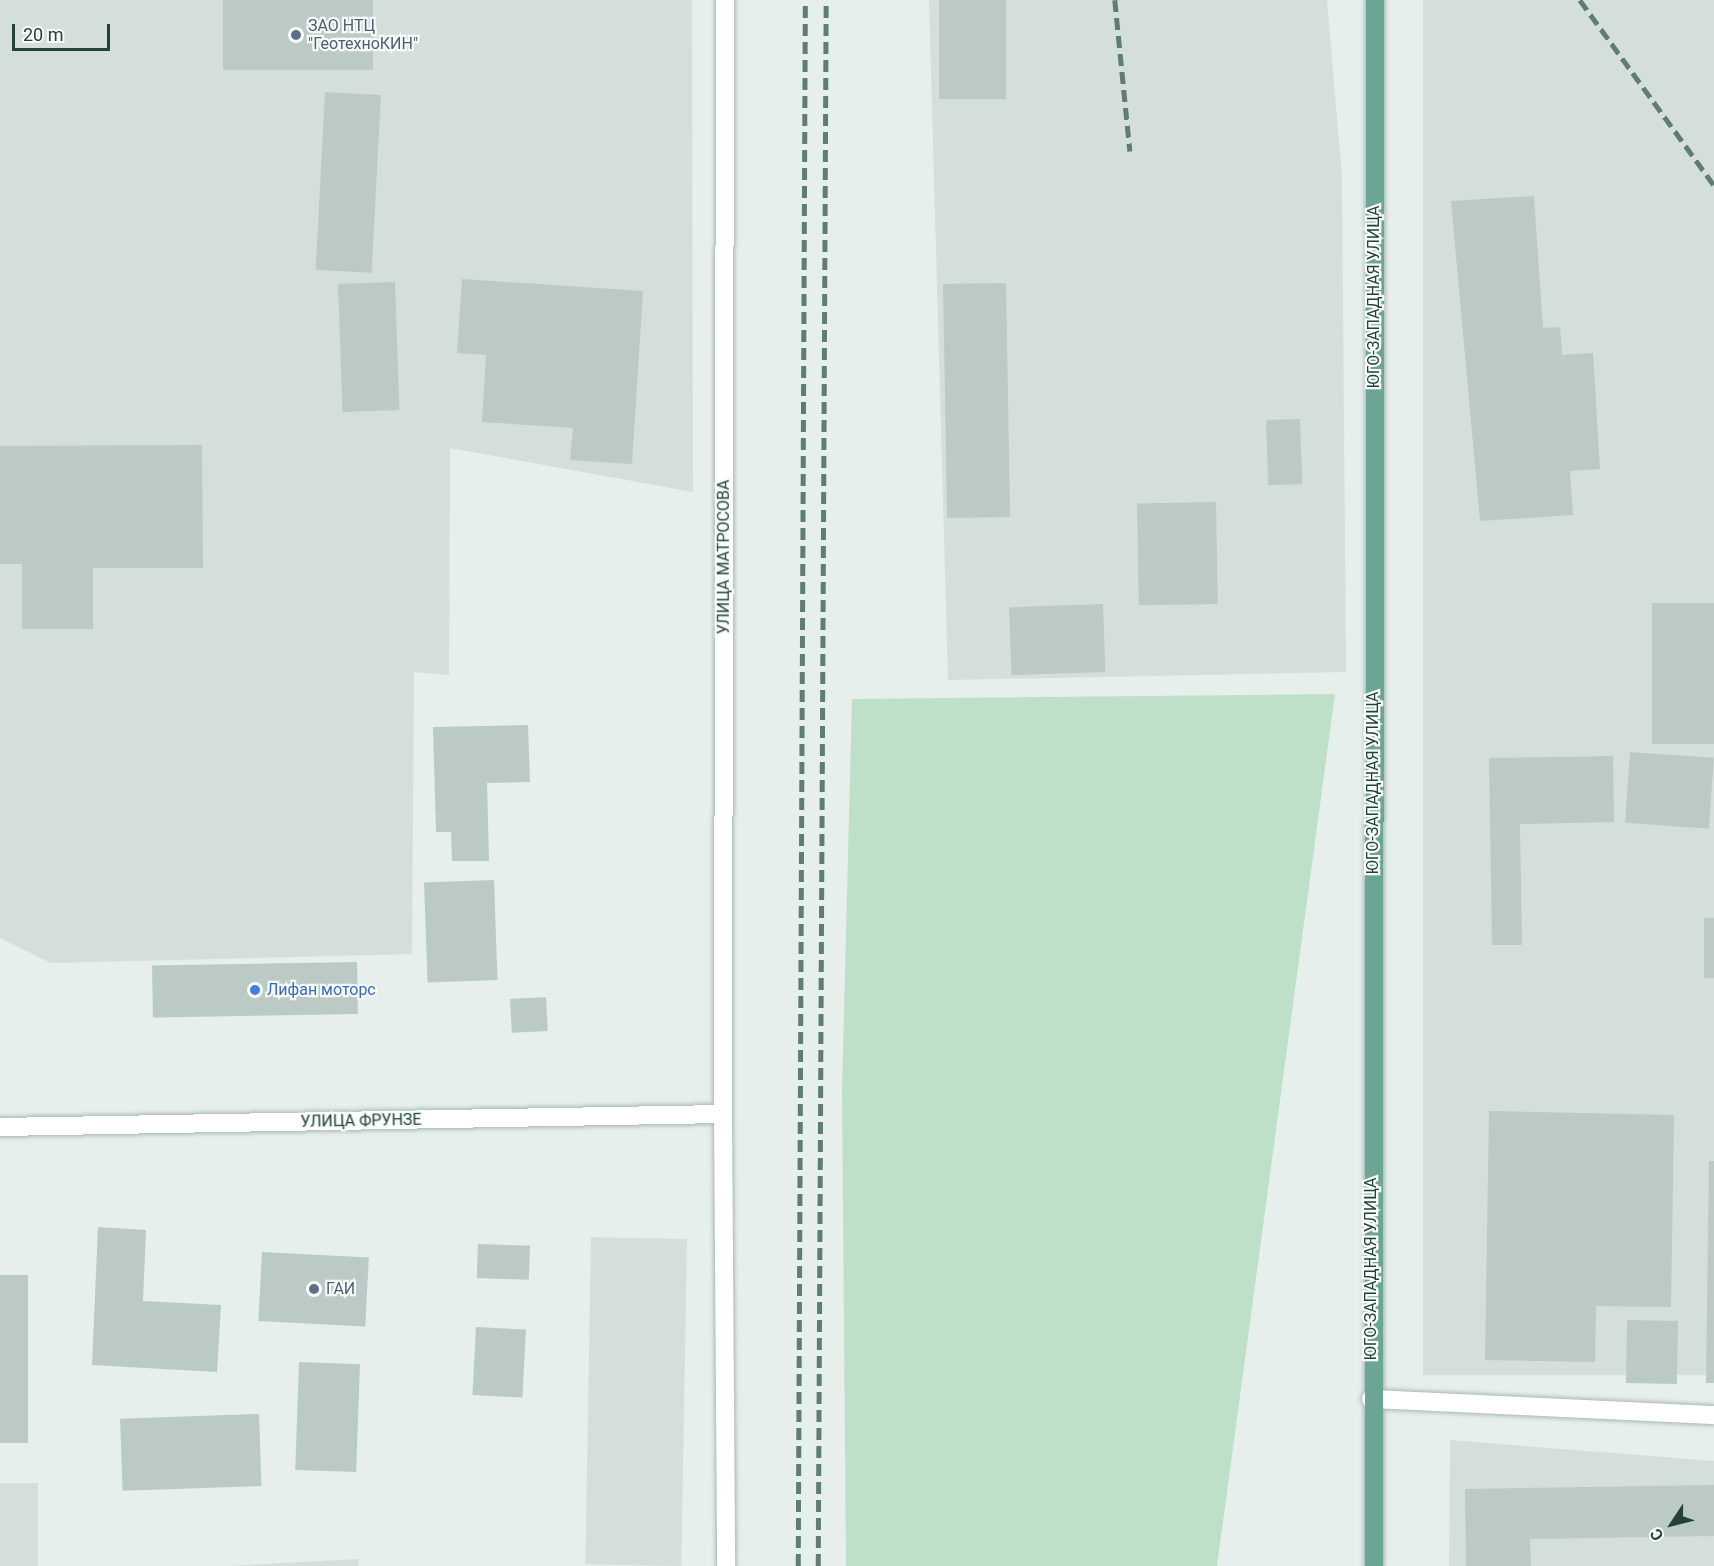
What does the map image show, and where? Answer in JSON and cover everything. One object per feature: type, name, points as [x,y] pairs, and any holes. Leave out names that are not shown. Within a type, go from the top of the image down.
[{"type":"main road","name":"ЮГО-ЗАПАДНАЯ УЛИЦА","points":[[1374,1566],[1371,1399],[1375,0]]},
{"type":"street","name":"УЛИЦА МАТРОСОВА","points":[[725,0],[723,1114],[726,1566]]},
{"type":"street","name":"УЛИЦА ФРУНЗЕ","points":[[0,1127],[723,1114]]},
{"type":"street","points":[[1371,1399],[1714,1415]]},
{"type":"shaded area","points":[[0,0],[692,0],[693,492],[450,448],[449,675],[414,672],[412,954],[51,963],[0,938]]},
{"type":"shaded area","points":[[929,0],[1327,0],[1342,176],[1346,672],[948,680]]},
{"type":"shaded area","points":[[1423,0],[1714,0],[1714,1375],[1423,1375]]},
{"type":"shaded area","points":[[591,1237],[687,1239],[681,1566],[585,1564]]},
{"type":"shaded area","points":[[1450,1440],[1714,1461],[1714,1566],[1449,1566]]},
{"type":"shaded area","points":[[0,1483],[38,1483],[38,1566],[0,1566]]},
{"type":"shaded area","points":[[359,1559],[358,1566],[226,1566]]},
{"type":"green space","points":[[1335,694],[1217,1566],[846,1566],[842,1091],[852,699]]},
{"type":"building","name":"ЗАО НТЦ \"ГеотехноКИН\"","points":[[223,0],[373,0],[373,70],[223,70]]},
{"type":"building","points":[[939,0],[1006,0],[1006,99],[939,99]]},
{"type":"building","points":[[325,92],[381,95],[372,273],[316,270]]},
{"type":"building","points":[[1534,196],[1543,328],[1560,327],[1562,355],[1593,353],[1600,469],[1570,471],[1573,515],[1480,521],[1451,201]]},
{"type":"building","points":[[462,279],[643,291],[632,464],[570,460],[573,428],[482,422],[486,355],[457,353]]},
{"type":"building","points":[[395,282],[399,410],[343,412],[338,284]]},
{"type":"building","points":[[1006,283],[1010,517],[947,518],[943,284]]},
{"type":"building","points":[[1300,419],[1302,484],[1268,485],[1266,420]]},
{"type":"building","points":[[202,445],[203,568],[93,568],[93,629],[22,629],[22,564],[0,564],[0,446]]},
{"type":"building","points":[[1216,502],[1218,604],[1139,605],[1137,503]]},
{"type":"building","points":[[1652,603],[1714,603],[1714,744],[1652,744]]},
{"type":"building","points":[[1103,604],[1105,672],[1011,675],[1009,607]]},
{"type":"building","points":[[528,725],[530,782],[487,783],[489,861],[452,861],[451,832],[436,832],[433,727]]},
{"type":"building","points":[[1630,752],[1714,758],[1709,829],[1625,823]]},
{"type":"building","points":[[1613,756],[1614,822],[1520,824],[1522,945],[1492,945],[1489,758]]},
{"type":"building","points":[[494,880],[497,980],[428,982],[424,882]]},
{"type":"building","points":[[1704,918],[1714,918],[1714,978],[1704,978]]},
{"type":"building","name":"Лифан моторс","points":[[357,962],[358,1014],[153,1018],[152,966]]},
{"type":"building","points":[[546,997],[548,1031],[512,1033],[510,999]]},
{"type":"building","points":[[1489,1111],[1674,1115],[1671,1307],[1596,1306],[1595,1362],[1485,1360]]},
{"type":"building","points":[[1709,1161],[1714,1161],[1714,1383],[1706,1383]]},
{"type":"building","points":[[98,1227],[146,1230],[143,1301],[221,1305],[217,1372],[92,1365]]},
{"type":"building","points":[[478,1244],[530,1246],[529,1280],[477,1278]]},
{"type":"building","name":"ГАИ","points":[[262,1252],[369,1258],[365,1327],[258,1321]]},
{"type":"building","points":[[0,1275],[28,1275],[28,1443],[0,1443]]},
{"type":"building","points":[[1627,1320],[1678,1321],[1677,1384],[1626,1383]]},
{"type":"building","points":[[476,1327],[526,1330],[522,1398],[472,1395]]},
{"type":"building","points":[[299,1362],[360,1364],[356,1472],[295,1470]]},
{"type":"building","points":[[259,1414],[262,1486],[123,1491],[120,1419]]},
{"type":"building","points":[[1714,1485],[1714,1536],[1530,1539],[1531,1566],[1466,1566],[1465,1489]]},
{"type":"railway","points":[[798,1566],[805,0]]},
{"type":"railway","points":[[818,1566],[826,0]]},
{"type":"railway","points":[[1115,0],[1130,151]]},
{"type":"railway","points":[[1580,0],[1714,185]]},
{"type":"place","name":"ЗАО НТЦ \"ГеотехноКИН\"","points":[[296,35]]},
{"type":"place","name":"Лифан моторс","points":[[255,990]]},
{"type":"place","name":"ГАИ","points":[[314,1289]]}]
